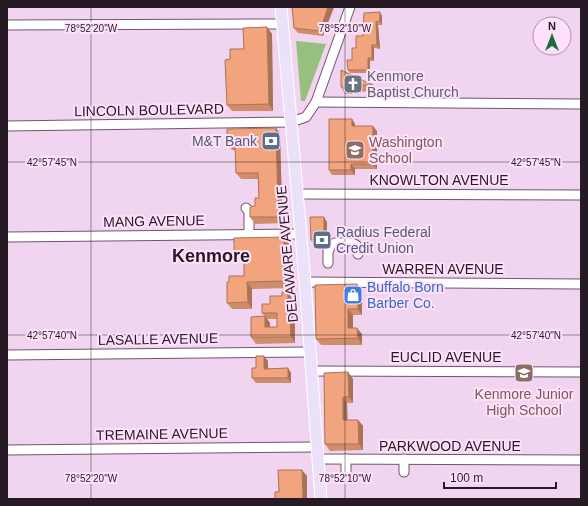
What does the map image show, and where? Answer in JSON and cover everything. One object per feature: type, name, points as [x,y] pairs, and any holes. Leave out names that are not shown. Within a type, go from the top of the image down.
[{"type":"main road","name":"DELAWARE AVENUE","points":[[280,7],[312,370],[321,499]]},
{"type":"street","points":[[291,122],[306,117],[316,102],[350,7]]},
{"type":"street","points":[[7,25],[282,24]]},
{"type":"street","points":[[316,102],[581,104]]},
{"type":"street","name":"LINCOLN BOULEVARD","points":[[7,126],[291,122]]},
{"type":"street","name":"KNOWLTON AVENUE","points":[[297,194],[581,195]]},
{"type":"street","points":[[246,208],[249,211],[249,234]]},
{"type":"street","name":"MANG AVENUE","points":[[7,236],[300,234]]},
{"type":"street","points":[[328,263],[328,251],[333,246],[352,243],[356,245],[358,254]]},
{"type":"street","name":"WARREN AVENUE","points":[[304,282],[581,284]]},
{"type":"street","name":"LASALLE AVENUE","points":[[7,355],[310,352]]},
{"type":"street","name":"EUCLID AVENUE","points":[[312,370],[581,372]]},
{"type":"street","name":"TREMAINE AVENUE","points":[[7,450],[317,446]]},
{"type":"street","name":"PARKWOOD AVENUE","points":[[318,459],[581,460]]},
{"type":"street","points":[[346,459],[346,471]]},
{"type":"street","points":[[404,460],[404,472]]},
{"type":"green space","points":[[296,41],[326,44],[305,101],[301,101]]},
{"type":"building","points":[[292,7],[328,7],[320,31],[294,28]]},
{"type":"building","points":[[380,12],[380,21],[376,22],[377,45],[372,45],[372,58],[368,58],[368,70],[348,70],[347,60],[352,60],[352,48],[356,48],[356,36],[363,36],[364,13]]},
{"type":"building","points":[[267,27],[269,104],[227,105],[225,60],[230,59],[230,49],[244,49],[243,28]]},
{"type":"building","points":[[341,70],[373,85],[348,85],[348,87],[341,87]]},
{"type":"building","name":"Washington School","points":[[329,119],[352,119],[352,126],[373,126],[373,164],[351,164],[351,170],[329,170]]},
{"type":"building","points":[[276,128],[278,206],[280,206],[281,217],[250,217],[250,207],[255,206],[255,198],[259,198],[258,173],[236,173],[235,143],[227,144],[227,129]]},
{"type":"building","points":[[310,217],[324,217],[324,231],[327,234],[320,242],[314,243],[314,239],[311,240]]},
{"type":"building","points":[[284,237],[285,281],[247,282],[248,302],[227,303],[227,282],[229,282],[229,276],[244,276],[244,252],[234,252],[234,238]]},
{"type":"building","points":[[357,284],[358,309],[348,309],[348,328],[357,328],[358,338],[316,339],[315,285]]},
{"type":"building","points":[[282,292],[288,292],[288,317],[290,317],[291,337],[251,337],[251,317],[265,316],[265,327],[277,327],[277,313],[262,313],[262,304],[270,304],[270,296],[282,296]]},
{"type":"building","points":[[256,356],[264,356],[264,369],[288,368],[288,378],[252,378],[252,368],[256,368]]},
{"type":"building","points":[[348,372],[349,397],[343,397],[343,420],[358,420],[359,444],[325,444],[324,373]]},
{"type":"building","points":[[278,470],[302,470],[303,499],[275,499],[275,492],[279,492]]},
{"type":"place","name":"Kenmore Baptist Church","points":[[353,84]]},
{"type":"place","name":"M&T Bank","points":[[271,141]]},
{"type":"place","name":"Washington School","points":[[355,150]]},
{"type":"place","name":"Radius Federal Credit Union","points":[[322,240]]},
{"type":"place","name":"Buffalo Born Barber Co.","points":[[353,295]]},
{"type":"place","name":"Kenmore Junior High School","points":[[524,373]]},
{"type":"district","name":"Kenmore","points":[[211,256]]}]
